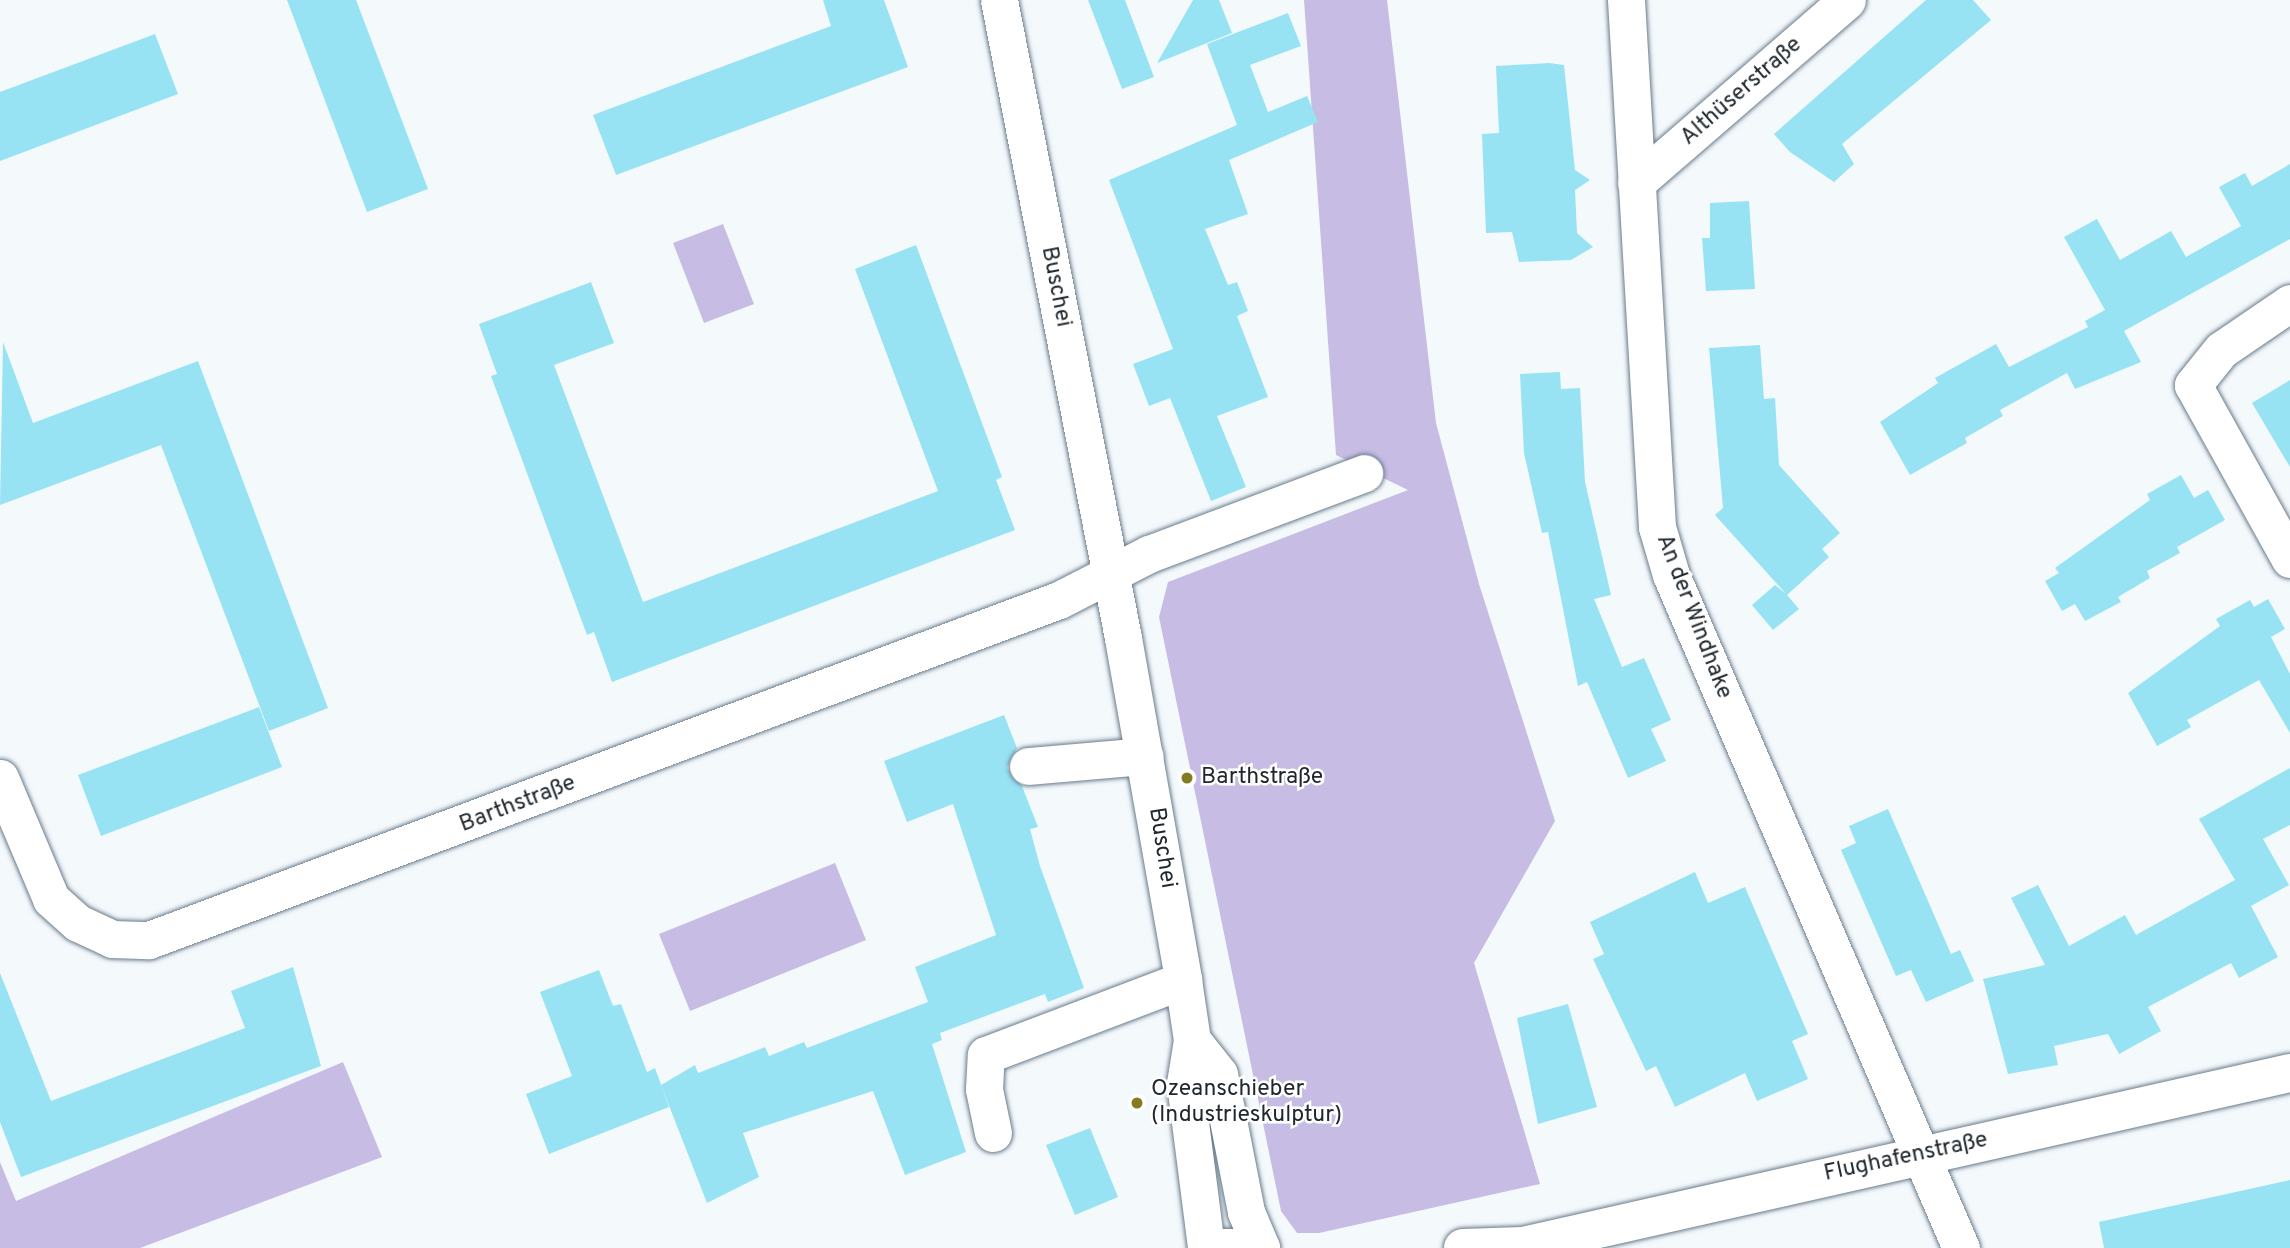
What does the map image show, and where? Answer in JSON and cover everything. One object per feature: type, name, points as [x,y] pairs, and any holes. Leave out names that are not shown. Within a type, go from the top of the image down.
[{"type":"main road","name":"Flughafenstraße","points":[[1463,1248],[1521,1247],[1921,1153],[2290,1073]]},
{"type":"main road","points":[[1224,1248],[1261,1248]]},
{"type":"street","name":"Buschei","points":[[999,0],[1145,757],[1183,980],[1192,1040],[1185,1083],[1206,1248]]},
{"type":"street","name":"An der Windhake","points":[[1626,0],[1657,527],[1671,575],[1961,1248]]},
{"type":"street","name":"Althüserstraße","points":[[1636,183],[1847,0]]},
{"type":"street","points":[[2290,303],[2204,366],[2193,385],[2290,559]]},
{"type":"street","points":[[1109,574],[1364,472]]},
{"type":"street","name":"Barthstraße","points":[[0,778],[51,899],[78,923],[112,939],[149,940],[1033,610],[1109,574]]},
{"type":"street","points":[[1028,766],[1145,757]]},
{"type":"street","points":[[993,1133],[984,1089],[986,1055],[1183,980]]},
{"type":"street","name":"Buschei","points":[[1192,1040],[1219,1074],[1247,1212],[1261,1248]]},
{"type":"shaded area","points":[[1304,0],[1387,0],[1436,423],[1479,584],[1555,821],[1474,963],[1540,1184],[1319,1233],[1297,1233],[1281,1211],[1159,617],[1168,582],[1408,490],[1336,455]]},
{"type":"shaded area","points":[[723,224],[754,304],[704,323],[673,243]]},
{"type":"shaded area","points":[[835,863],[866,940],[690,1011],[659,934]]},
{"type":"shaded area","points":[[343,1062],[382,1157],[140,1248],[0,1248],[0,1162],[16,1201]]},
{"type":"building","points":[[287,0],[356,0],[428,189],[367,212]]},
{"type":"building","points":[[823,0],[884,0],[908,67],[616,175],[593,115],[831,26]]},
{"type":"building","points":[[1088,0],[1125,0],[1154,77],[1122,89]]},
{"type":"building","points":[[1193,0],[1219,0],[1232,33],[1157,63]]},
{"type":"building","points":[[1926,0],[1973,0],[1991,20],[1842,144],[1854,164],[1834,182],[1790,152],[1774,134]]},
{"type":"building","points":[[1288,13],[1301,46],[1250,65],[1268,112],[1307,96],[1318,122],[1229,160],[1248,214],[1205,229],[1228,285],[1237,282],[1248,311],[1237,316],[1268,397],[1217,416],[1246,487],[1211,501],[1170,398],[1149,406],[1133,364],[1173,349],[1109,180],[1237,125],[1207,44]]},
{"type":"building","points":[[155,34],[178,94],[0,161],[0,92]]},
{"type":"building","points":[[1549,63],[1564,65],[1575,170],[1590,180],[1575,190],[1577,233],[1593,247],[1571,260],[1519,262],[1512,232],[1486,233],[1482,134],[1499,133],[1496,66]]},
{"type":"building","points":[[2290,164],[2290,239],[2124,331],[2141,362],[2075,389],[2067,373],[2000,410],[2003,416],[1965,438],[1967,443],[1910,475],[1880,422],[1938,383],[1935,378],[1996,344],[2009,367],[2088,327],[2085,321],[2105,310],[2064,237],[2097,219],[2120,260],[2171,231],[2186,257],[2241,226],[2219,187],[2245,173],[2252,186]]},
{"type":"building","points":[[1749,201],[1755,289],[1706,291],[1702,238],[1710,238],[1710,203]]},
{"type":"building","points":[[916,245],[1002,477],[996,480],[1015,530],[612,682],[594,632],[587,635],[491,376],[497,374],[479,324],[591,282],[614,343],[554,365],[643,602],[938,491],[855,269]]},
{"type":"building","points":[[3,342],[33,423],[198,361],[328,708],[269,731],[161,445],[0,505]]},
{"type":"building","points":[[1760,345],[1764,399],[1775,398],[1779,465],[1840,533],[1822,549],[1829,557],[1787,595],[1799,609],[1773,630],[1752,605],[1775,585],[1786,594],[1715,515],[1723,508],[1709,348]]},
{"type":"building","points":[[1560,372],[1561,389],[1580,388],[1585,482],[1611,595],[1594,599],[1622,667],[1644,658],[1671,720],[1651,729],[1666,761],[1628,778],[1587,682],[1578,686],[1548,532],[1542,533],[1524,453],[1520,374]]},
{"type":"building","points":[[2290,380],[2290,467],[2252,403]]},
{"type":"building","points":[[2181,475],[2194,498],[2208,490],[2225,520],[2177,547],[2180,553],[2147,571],[2150,578],[2118,597],[2121,602],[2085,621],[2075,604],[2062,611],[2045,581],[2059,573],[2055,568],[2150,500],[2147,494]]},
{"type":"building","points":[[2268,599],[2285,629],[2271,637],[2290,674],[2290,733],[2259,680],[2187,720],[2191,727],[2157,746],[2128,693],[2220,626],[2216,619],[2250,600],[2254,607]]},
{"type":"building","points":[[259,707],[282,767],[101,836],[78,775]]},
{"type":"building","points":[[1004,715],[1017,748],[1007,768],[1022,786],[1038,827],[1030,829],[1040,866],[1084,988],[1048,1002],[1045,994],[940,1033],[942,1040],[932,1044],[966,1152],[905,1175],[873,1091],[743,1133],[759,1177],[707,1203],[661,1085],[695,1065],[698,1073],[765,1047],[769,1056],[804,1042],[807,1048],[928,1002],[915,967],[996,935],[953,804],[907,822],[884,761]]},
{"type":"building","points":[[2290,768],[2290,825],[2263,839],[2289,885],[2251,906],[2278,957],[2239,978],[2231,963],[2148,1007],[2161,1031],[2119,1054],[2108,1034],[2054,1046],[2058,1065],[2008,1074],[1983,979],[2045,965],[2011,898],[2038,885],[2069,946],[2125,915],[2136,935],[2235,880],[2199,819]]},
{"type":"building","points":[[1888,809],[1951,954],[1960,950],[1974,981],[1926,1002],[1911,970],[1896,976],[1841,850],[1856,843],[1849,826]]},
{"type":"building","points":[[1695,872],[1708,903],[1745,887],[1808,1034],[1792,1041],[1808,1079],[1757,1101],[1745,1073],[1675,1107],[1656,1066],[1646,1071],[1593,959],[1604,954],[1590,922]]},
{"type":"building","points":[[293,967],[321,1066],[21,1177],[0,1122],[0,973],[51,1101],[245,1028],[231,991]]},
{"type":"building","points":[[599,970],[613,1006],[621,1004],[647,1072],[655,1068],[669,1107],[549,1154],[526,1094],[572,1076],[540,992]]},
{"type":"building","points":[[1568,1004],[1597,1107],[1538,1124],[1517,1018]]},
{"type":"building","points":[[1090,1128],[1118,1197],[1075,1215],[1046,1145]]},
{"type":"building","points":[[2290,1180],[2290,1248],[2104,1248],[2099,1222]]},
{"type":"place","name":"Barthstraße","points":[[1187,778]]},
{"type":"place","name":"Ozeanschieber (Industrieskulptur)","points":[[1137,1103]]}]
